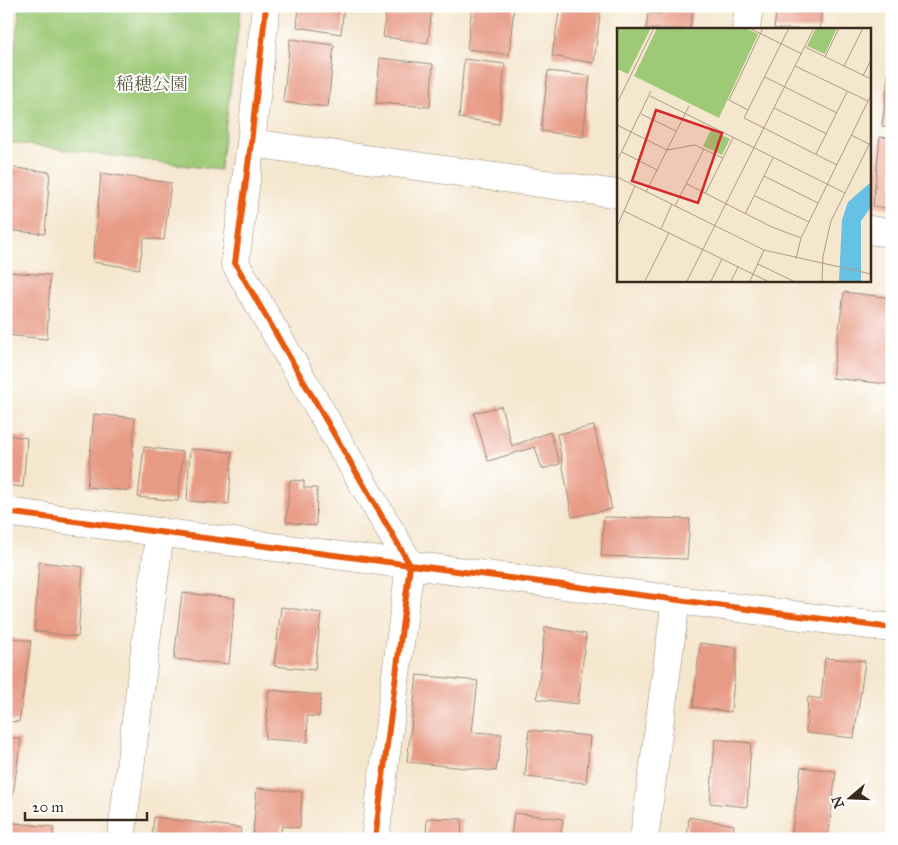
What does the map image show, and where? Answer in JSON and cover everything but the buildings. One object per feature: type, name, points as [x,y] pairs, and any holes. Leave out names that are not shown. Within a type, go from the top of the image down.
[{"type":"street","points":[[266,6],[251,143],[235,263],[410,565],[375,839]]},
{"type":"street","points":[[746,28],[749,6]]},
{"type":"street","points":[[251,143],[617,194]]},
{"type":"street","points":[[870,230],[892,233]]},
{"type":"street","points":[[6,512],[892,628]]},
{"type":"street","points":[[122,839],[160,532]]},
{"type":"street","points":[[644,839],[676,600]]},
{"type":"green space","name":"稲穂公園","points":[[20,6],[241,6],[220,170],[6,142],[6,119]]},
{"type":"cycle path","points":[[266,6],[251,143],[235,263],[410,565],[375,839]]},
{"type":"cycle path","points":[[6,512],[892,628]]}]
